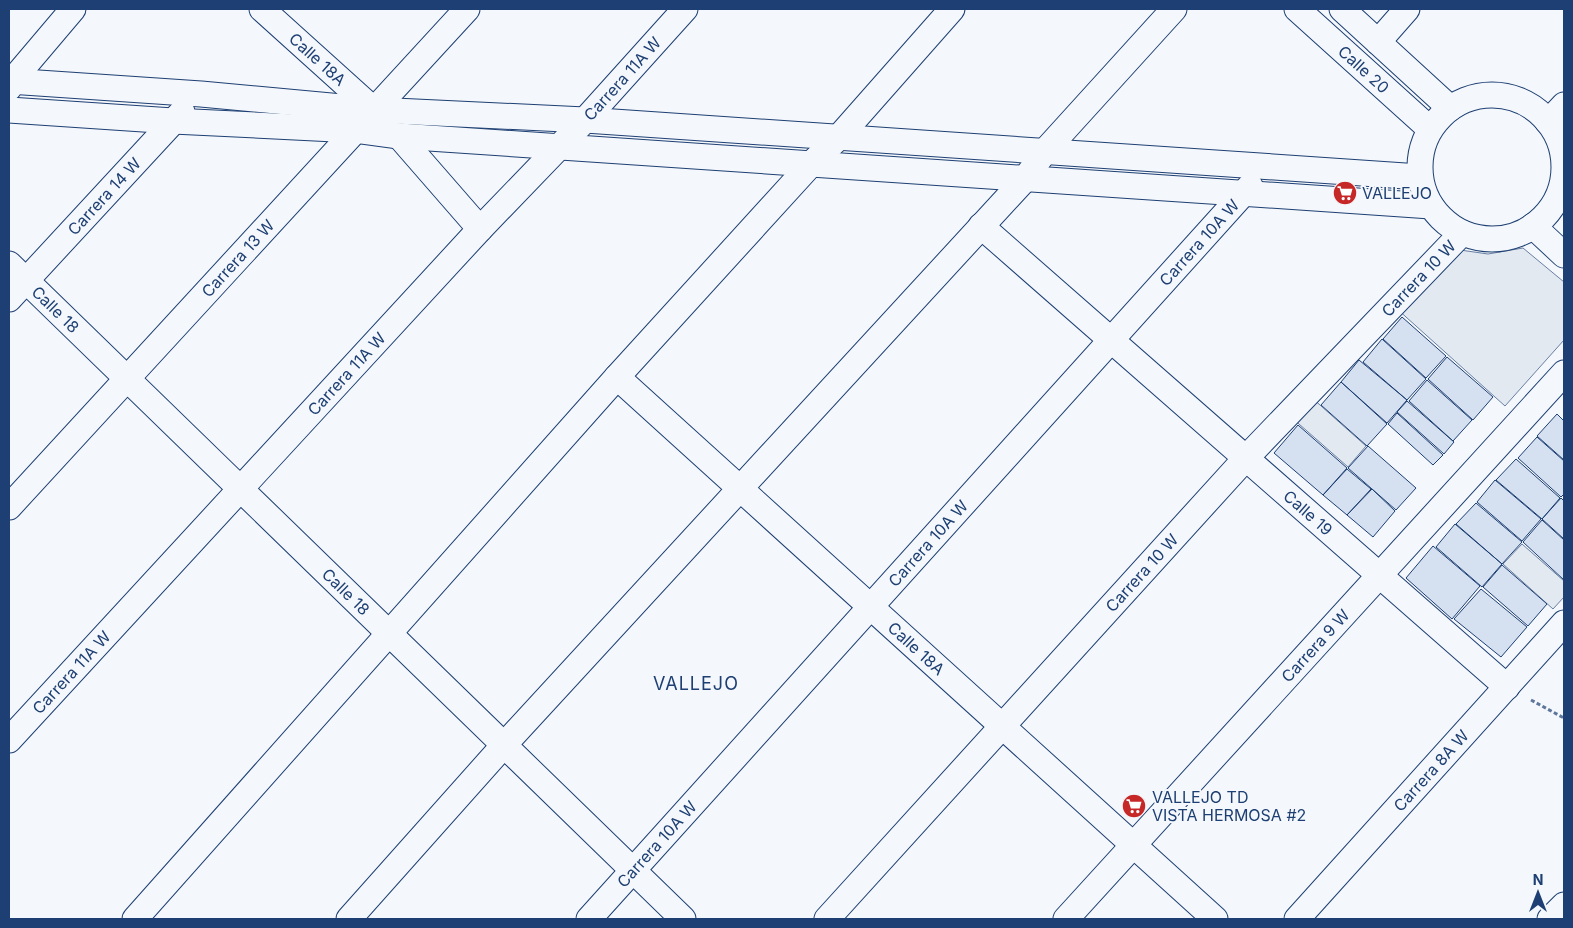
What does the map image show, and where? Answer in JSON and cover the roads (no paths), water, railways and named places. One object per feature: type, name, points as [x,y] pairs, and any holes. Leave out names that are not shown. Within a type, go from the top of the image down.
[{"type":"street","points":[[10,83],[73,9]]},
{"type":"street","name":"Calle 18A","points":[[262,9],[374,110]]},
{"type":"street","name":"Carrera 13 W","points":[[9,507],[467,9]]},
{"type":"street","name":"Carrera 11A W","points":[[9,740],[480,229],[586,120],[685,9]]},
{"type":"street","points":[[134,919],[617,377],[811,164],[839,137],[952,9]]},
{"type":"street","points":[[349,919],[504,745],[1025,179],[1045,152],[1174,9]]},
{"type":"street","name":"Calle 20","points":[[1297,9],[1430,129]]},
{"type":"street","name":"Calle 20","points":[[1342,9],[1450,108]]},
{"type":"street","points":[[1378,42],[1407,9]]},
{"type":"street","points":[[10,83],[201,94],[374,110],[586,120],[1420,177]]},
{"type":"street","name":"Carrera 14 W","points":[[9,299],[173,121],[201,94]]},
{"type":"street","points":[[1502,95],[1556,113],[1562,150],[1564,182],[1549,217],[1509,237],[1485,239],[1462,232],[1444,222],[1431,206],[1420,177],[1421,152],[1430,129],[1450,108],[1475,97],[1502,95]]},
{"type":"street","points":[[9,110],[173,121],[355,130],[399,136],[1431,206]]},
{"type":"street","points":[[399,136],[480,229]]},
{"type":"street","name":"Carrera 10A W","points":[[589,919],[1268,166]]},
{"type":"street","points":[[1549,217],[1564,255]]},
{"type":"street","name":"Calle 19","points":[[981,226],[1507,687]]},
{"type":"street","name":"Carrera 10 W","points":[[827,919],[1246,458],[1462,232]]},
{"type":"street","name":"Calle 18","points":[[9,264],[683,919]]},
{"type":"street","name":"Carrera 9 W","points":[[1066,919],[1564,373]]},
{"type":"street","name":"Calle 18A","points":[[617,377],[1215,919]]},
{"type":"street","name":"Carrera 8A W","points":[[1297,919],[1564,623]]},
{"type":"street","points":[[1550,919],[1564,905]]},
{"type":"place","name":"VALLEJO","points":[[1345,193]]},
{"type":"place","name":"VALLEJO TD VISTA HERMOSA #2","points":[[1134,806]]},
{"type":"district","name":"VALLEJO","points":[[696,684]]}]
